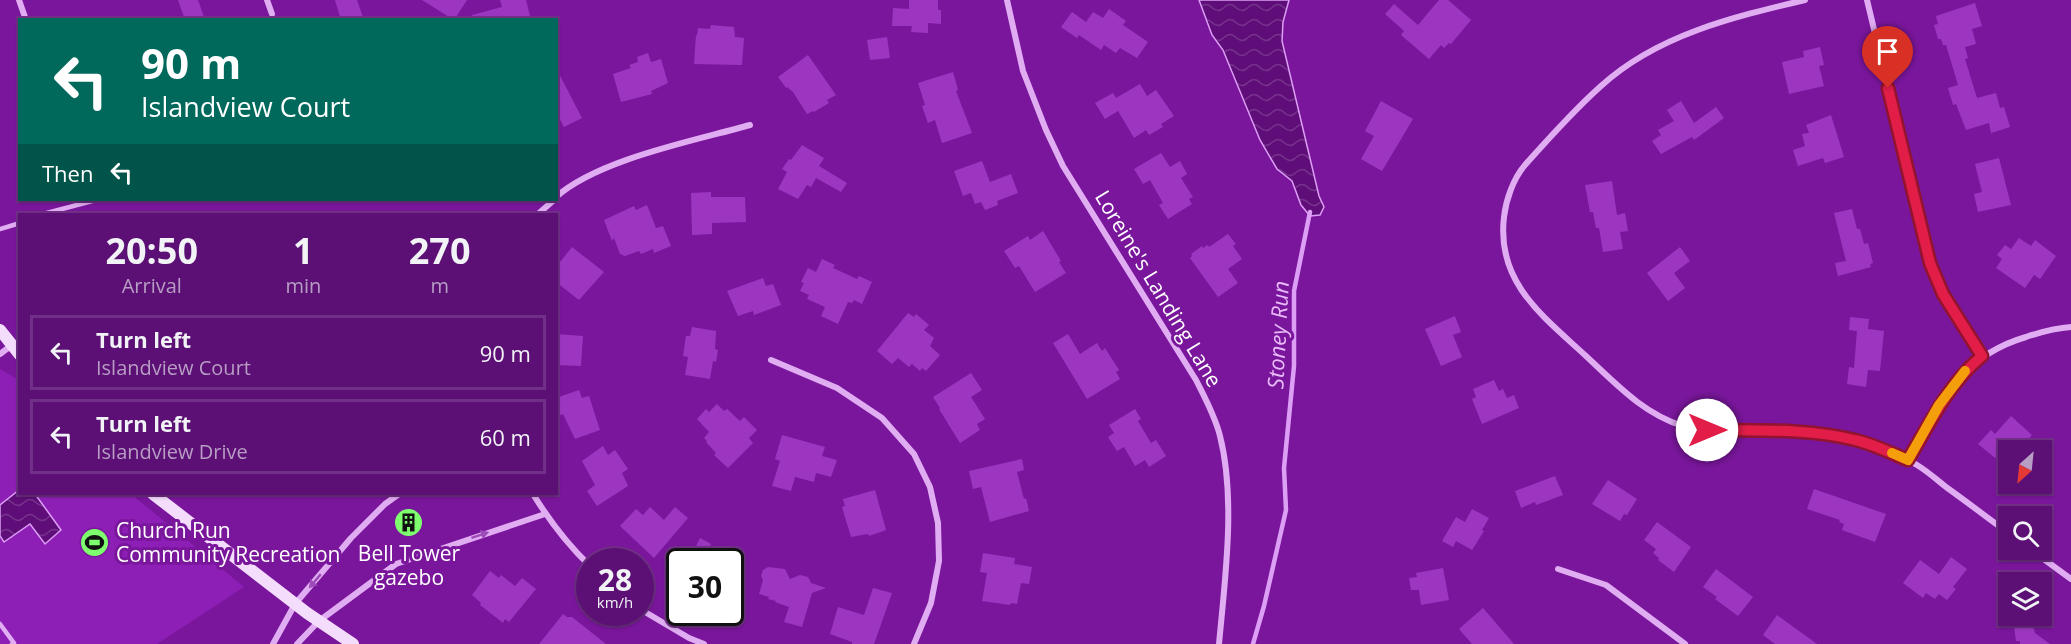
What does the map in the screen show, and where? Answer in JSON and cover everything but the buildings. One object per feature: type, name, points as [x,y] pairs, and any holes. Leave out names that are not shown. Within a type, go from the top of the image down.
[{"type":"main road","points":[[0,330],[16,350]]},
{"type":"main road","points":[[155,495],[296,604],[353,644]]},
{"type":"street","points":[[19,0],[25,18]]},
{"type":"street","points":[[267,0],[272,14]]},
{"type":"street","name":"Loreine's Landing Lane","points":[[1007,0],[1023,71],[1059,157],[1196,380],[1220,435],[1228,492],[1226,566],[1219,644]]},
{"type":"street","points":[[1805,0],[1722,21],[1684,35],[1638,60],[1602,84],[1522,169],[1506,206],[1503,228],[1506,261],[1513,278],[1526,298],[1620,388],[1648,411],[1695,429],[1799,431],[1857,440],[1918,465],[1998,525]]},
{"type":"street","points":[[1866,0],[1930,263],[1943,294],[1982,356]]},
{"type":"street","points":[[558,196],[582,179],[605,168],[750,125]]},
{"type":"street","points":[[539,213],[552,201]]},
{"type":"street","points":[[1908,460],[1939,405],[1962,374],[1982,356],[2013,340],[2043,331],[2071,327]]},
{"type":"street","points":[[0,354],[16,350]]},
{"type":"street","points":[[771,360],[837,388],[882,418],[914,454],[930,487],[938,523],[939,561],[931,603],[914,644]]},
{"type":"street","points":[[273,644],[296,604],[351,538],[398,495]]},
{"type":"street","points":[[534,495],[545,514],[576,553]]},
{"type":"street","points":[[297,644],[319,621],[396,564],[545,514]]},
{"type":"street","points":[[2045,560],[2071,579]]},
{"type":"street","points":[[1557,568],[1606,585],[1685,644]]},
{"type":"street","points":[[654,617],[704,644]]},
{"type":"lane","points":[[47,213],[92,201]]},
{"type":"lane","points":[[0,229],[18,224]]},
{"type":"lane","points":[[0,624],[14,643],[12,644]]},
{"type":"shaded area","name":"Church Run Community Recreation","points":[[0,369],[18,379],[18,495],[132,495],[244,587],[157,644],[0,644]]},
{"type":"water","points":[[1199,0],[1289,0],[1283,22],[1282,41],[1319,196],[1324,207],[1320,215],[1310,216],[1301,205],[1292,181],[1277,169],[1260,140],[1223,50],[1212,35]]},
{"type":"water","points":[[18,491],[18,495],[36,495],[61,530],[45,544],[30,524],[4,542],[0,536],[0,505]]},
{"type":"waterway","name":"Stoney Run","points":[[1253,644],[1286,510],[1284,468],[1294,366],[1294,291],[1310,212]]},
{"type":"slow traffic","points":[[1892,453],[1908,460],[1939,405],[1965,371]]},
{"type":"place","name":"Bell Tower gazebo","points":[[409,523]]},
{"type":"place","name":"Church Run Community Recreation","points":[[95,543]]},
{"type":"route","points":[[1707,430],[1799,431],[1828,434],[1857,440],[1908,460],[1939,405],[1962,374],[1982,356],[1943,294],[1930,263],[1888,88]]}]
